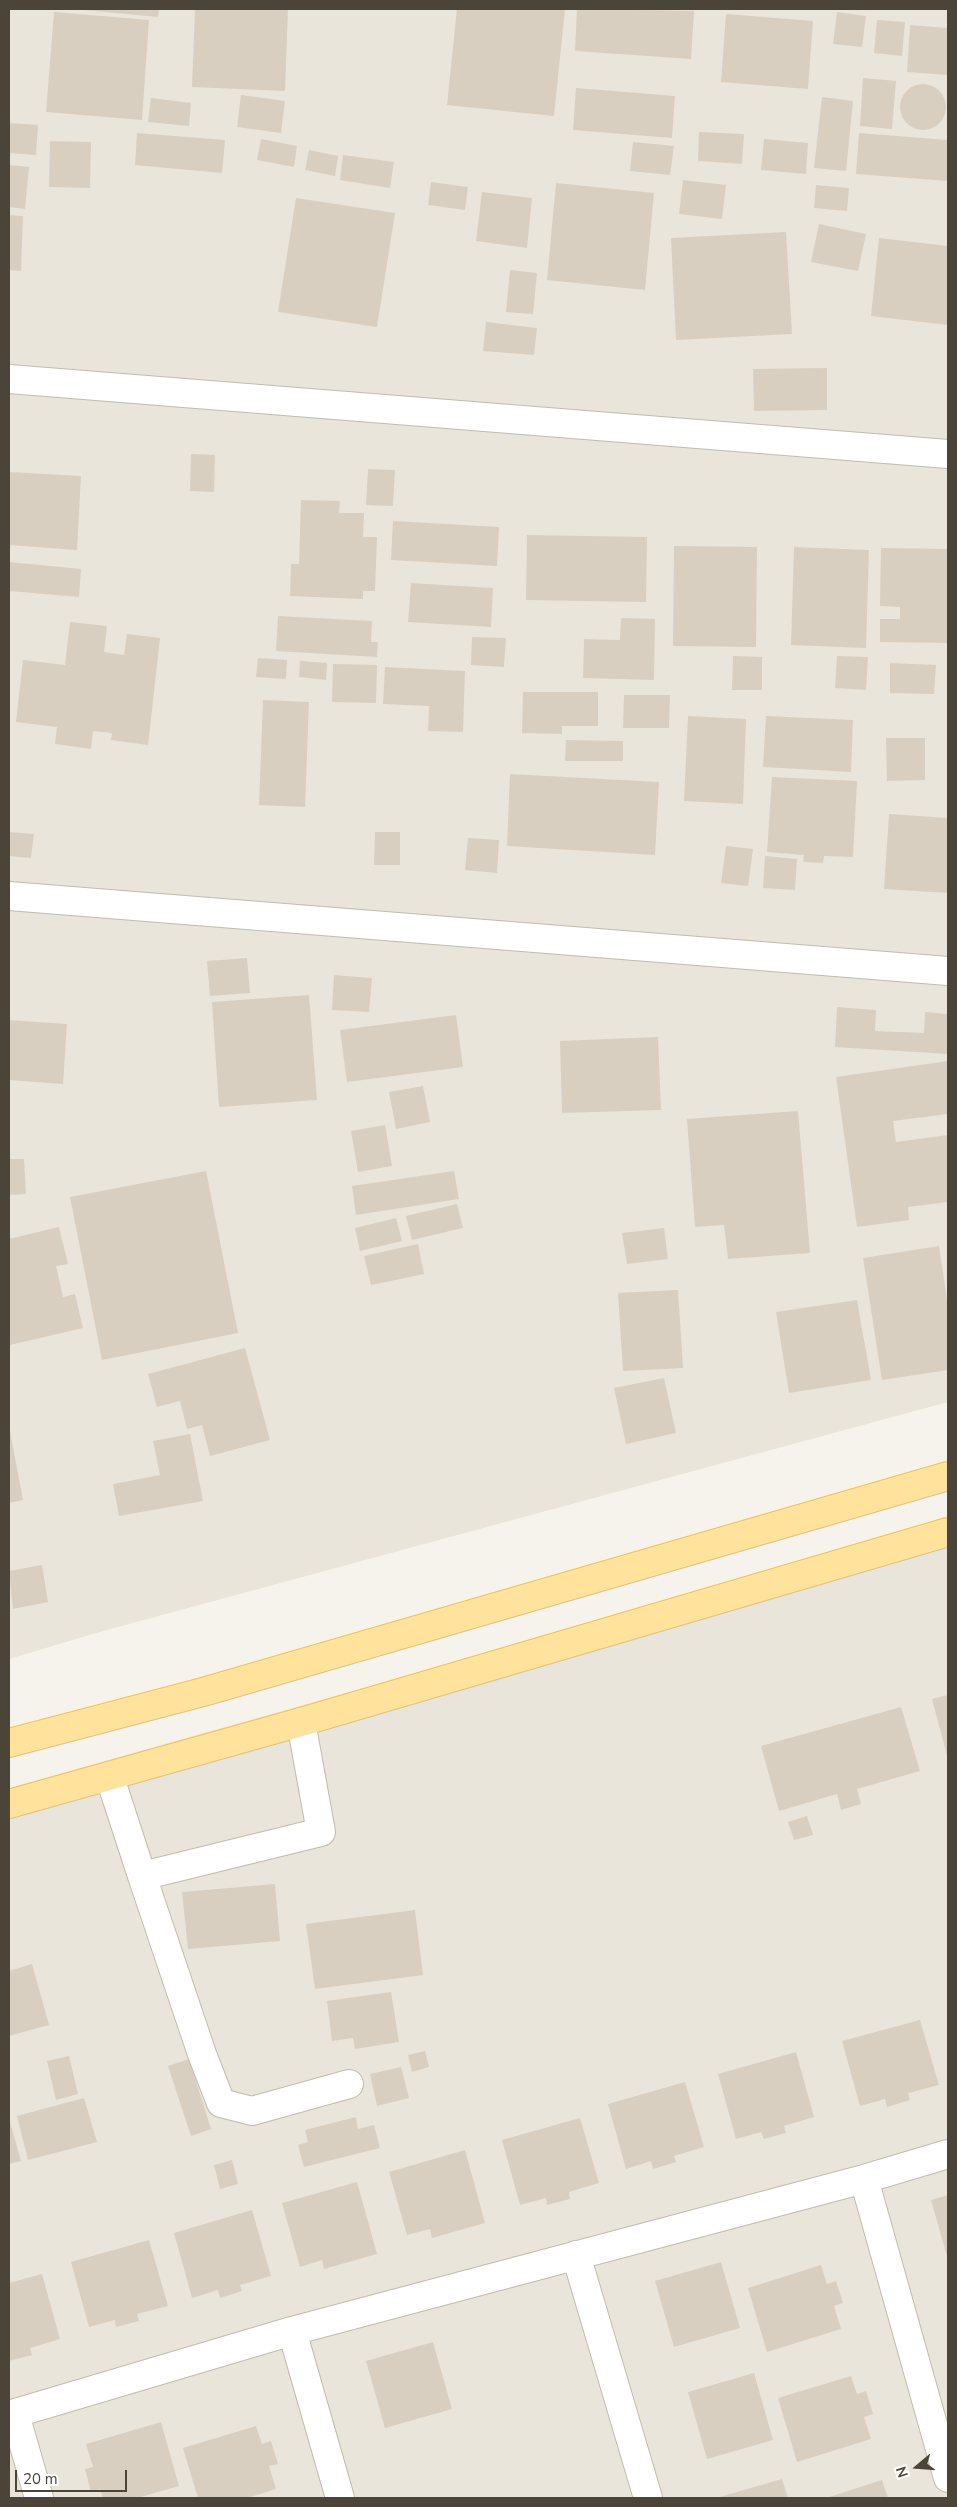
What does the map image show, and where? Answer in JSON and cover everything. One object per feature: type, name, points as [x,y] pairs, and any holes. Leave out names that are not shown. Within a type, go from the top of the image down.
[{"type":"main road","points":[[9,1743],[203,1692],[948,1476]]},
{"type":"main road","points":[[9,1804],[110,1778],[948,1532]]},
{"type":"street","points":[[9,379],[948,454]]},
{"type":"street","points":[[9,896],[948,972]]},
{"type":"street","points":[[142,1876],[321,1832],[301,1722]]},
{"type":"street","points":[[110,1778],[202,2054],[221,2103],[252,2112],[349,2084]]},
{"type":"street","points":[[39,2498],[12,2414],[292,2332],[864,2179],[948,2154]]},
{"type":"street","points":[[864,2179],[948,2478]]},
{"type":"street","points":[[576,2255],[648,2498]]},
{"type":"street","points":[[292,2332],[340,2498]]},
{"type":"shaded area","points":[[9,9],[948,9],[948,1402],[96,1633],[9,1659]]},
{"type":"shaded area","points":[[948,1523],[948,2498],[9,2498],[9,1788]]},
{"type":"building","points":[[73,9],[159,9],[158,17]]},
{"type":"building","points":[[195,9],[288,9],[285,91],[192,87]]},
{"type":"building","points":[[457,9],[565,9],[554,116],[447,105]]},
{"type":"building","points":[[577,9],[694,11],[691,59],[575,51]]},
{"type":"building","points":[[54,12],[149,20],[142,120],[46,112]]},
{"type":"building","points":[[837,12],[866,16],[862,47],[833,44]]},
{"type":"building","points":[[726,14],[813,21],[808,89],[721,82]]},
{"type":"building","points":[[877,20],[905,22],[902,56],[874,53]]},
{"type":"building","points":[[910,25],[948,28],[948,75],[907,72]]},
{"type":"building","points":[[863,78],[896,81],[892,129],[860,126]]},
{"type":"building","points":[[923,84],[936,88],[942,94],[946,107],[942,120],[936,126],[923,130],[910,126],[904,120],[900,107],[904,94],[910,88]]},
{"type":"building","points":[[576,88],[675,96],[672,138],[573,130]]},
{"type":"building","points":[[241,95],[285,101],[281,133],[237,127]]},
{"type":"building","points":[[822,97],[853,101],[846,171],[814,168]]},
{"type":"building","points":[[151,98],[191,103],[189,126],[148,122]]},
{"type":"building","points":[[9,123],[38,125],[36,155],[9,153]]},
{"type":"building","points":[[699,132],[744,134],[742,164],[698,161]]},
{"type":"building","points":[[137,133],[225,140],[222,173],[135,165]]},
{"type":"building","points":[[859,133],[948,140],[948,181],[856,174]]},
{"type":"building","points":[[261,139],[297,146],[294,167],[257,160]]},
{"type":"building","points":[[764,139],[808,143],[806,174],[761,170]]},
{"type":"building","points":[[50,141],[91,142],[90,188],[49,187]]},
{"type":"building","points":[[633,142],[674,146],[670,175],[630,171]]},
{"type":"building","points":[[309,150],[338,156],[335,176],[305,170]]},
{"type":"building","points":[[343,155],[394,162],[390,188],[340,180]]},
{"type":"building","points":[[9,165],[29,167],[25,209],[9,207]]},
{"type":"building","points":[[683,180],[726,185],[722,219],[679,214]]},
{"type":"building","points":[[431,182],[468,187],[465,210],[428,205]]},
{"type":"building","points":[[556,183],[654,193],[645,290],[547,280]]},
{"type":"building","points":[[816,185],[849,188],[847,211],[814,208]]},
{"type":"building","points":[[482,192],[532,198],[527,248],[476,241]]},
{"type":"building","points":[[296,198],[395,213],[377,327],[278,312]]},
{"type":"building","points":[[9,215],[23,216],[21,271],[9,270]]},
{"type":"building","points":[[819,224],[866,234],[858,271],[811,262]]},
{"type":"building","points":[[786,232],[792,334],[676,340],[671,238]]},
{"type":"building","points":[[879,238],[948,246],[948,325],[871,316]]},
{"type":"building","points":[[510,270],[537,273],[533,314],[506,312]]},
{"type":"building","points":[[486,322],[537,328],[534,355],[483,351]]},
{"type":"building","points":[[827,368],[827,410],[754,411],[753,369]]},
{"type":"building","points":[[191,454],[215,455],[214,492],[190,491]]},
{"type":"building","points":[[368,469],[395,470],[393,506],[366,505]]},
{"type":"building","points":[[9,472],[81,476],[77,550],[9,545]]},
{"type":"building","points":[[301,500],[340,501],[339,513],[364,513],[363,537],[377,537],[375,591],[363,591],[363,599],[290,596],[291,564],[299,564]]},
{"type":"building","points":[[393,521],[499,527],[497,566],[391,560]]},
{"type":"building","points":[[527,535],[647,537],[646,602],[526,600]]},
{"type":"building","points":[[674,546],[757,547],[756,647],[673,646]]},
{"type":"building","points":[[794,547],[869,550],[866,648],[791,645]]},
{"type":"building","points":[[881,548],[948,549],[948,643],[880,642],[880,619],[900,619],[900,607],[880,606]]},
{"type":"building","points":[[9,562],[81,569],[79,597],[9,591]]},
{"type":"building","points":[[411,583],[493,588],[491,627],[408,622]]},
{"type":"building","points":[[278,616],[372,621],[371,642],[378,642],[377,657],[276,651]]},
{"type":"building","points":[[621,618],[655,619],[654,680],[583,678],[584,639],[620,640]]},
{"type":"building","points":[[70,622],[107,626],[104,652],[124,655],[127,634],[160,638],[148,745],[111,740],[112,733],[93,731],[91,749],[55,744],[57,727],[16,722],[23,660],[65,665]]},
{"type":"building","points":[[472,637],[506,638],[504,667],[471,665]]},
{"type":"building","points":[[733,656],[762,657],[762,690],[732,690]]},
{"type":"building","points":[[837,656],[868,657],[866,690],[835,688]]},
{"type":"building","points":[[258,658],[287,660],[286,679],[256,677]]},
{"type":"building","points":[[300,661],[327,663],[326,680],[299,677]]},
{"type":"building","points":[[890,663],[936,665],[934,694],[890,693]]},
{"type":"building","points":[[333,664],[377,665],[376,703],[332,702]]},
{"type":"building","points":[[385,667],[465,671],[463,732],[428,731],[429,706],[383,704]]},
{"type":"building","points":[[523,692],[598,692],[598,726],[562,726],[562,734],[522,733]]},
{"type":"building","points":[[624,695],[670,695],[669,728],[623,728]]},
{"type":"building","points":[[263,700],[309,702],[305,807],[259,805]]},
{"type":"building","points":[[688,716],[746,719],[743,804],[684,801]]},
{"type":"building","points":[[766,716],[853,720],[851,772],[763,767]]},
{"type":"building","points":[[886,738],[925,738],[925,780],[887,781]]},
{"type":"building","points":[[566,740],[623,741],[623,761],[565,761]]},
{"type":"building","points":[[510,774],[659,782],[655,855],[507,846]]},
{"type":"building","points":[[772,777],[857,781],[853,857],[824,856],[823,863],[803,862],[804,855],[767,852]]},
{"type":"building","points":[[889,814],[948,818],[948,893],[884,889]]},
{"type":"building","points":[[9,832],[34,834],[31,858],[9,856]]},
{"type":"building","points":[[375,832],[400,832],[400,865],[374,865]]},
{"type":"building","points":[[468,838],[499,840],[497,873],[465,870]]},
{"type":"building","points":[[726,846],[753,849],[748,886],[721,883]]},
{"type":"building","points":[[765,856],[797,859],[795,890],[763,888]]},
{"type":"building","points":[[247,958],[250,993],[210,996],[207,961]]},
{"type":"building","points":[[334,975],[372,978],[369,1012],[332,1010]]},
{"type":"building","points":[[309,995],[317,1100],[219,1107],[212,1002]]},
{"type":"building","points":[[837,1007],[876,1010],[875,1031],[924,1033],[925,1012],[948,1014],[948,1054],[835,1047]]},
{"type":"building","points":[[456,1015],[463,1067],[347,1082],[340,1030]]},
{"type":"building","points":[[9,1020],[67,1024],[63,1084],[9,1080]]},
{"type":"building","points":[[658,1037],[661,1110],[562,1113],[560,1041]]},
{"type":"building","points":[[948,1061],[948,1114],[893,1121],[896,1142],[948,1135],[948,1202],[908,1207],[909,1220],[857,1227],[836,1077]]},
{"type":"building","points":[[423,1086],[430,1122],[396,1129],[389,1092]]},
{"type":"building","points":[[798,1111],[810,1253],[728,1259],[724,1225],[695,1227],[687,1119]]},
{"type":"building","points":[[385,1125],[392,1166],[358,1172],[351,1131]]},
{"type":"building","points":[[9,1159],[24,1159],[26,1194],[9,1195]]},
{"type":"building","points":[[206,1171],[238,1333],[102,1360],[70,1197]]},
{"type":"building","points":[[454,1171],[459,1199],[356,1215],[352,1186]]},
{"type":"building","points":[[457,1204],[463,1228],[412,1240],[406,1216]]},
{"type":"building","points":[[396,1218],[402,1241],[360,1251],[355,1228]]},
{"type":"building","points":[[59,1227],[68,1264],[56,1266],[63,1297],[75,1294],[83,1328],[10,1345],[9,1239]]},
{"type":"building","points":[[664,1228],[668,1259],[627,1264],[622,1233]]},
{"type":"building","points":[[418,1244],[424,1274],[371,1285],[364,1256]]},
{"type":"building","points":[[939,1246],[948,1307],[948,1370],[882,1380],[863,1258]]},
{"type":"building","points":[[678,1290],[683,1368],[623,1371],[618,1293]]},
{"type":"building","points":[[857,1300],[871,1380],[789,1393],[776,1312]]},
{"type":"building","points":[[245,1348],[270,1440],[210,1456],[202,1425],[187,1429],[180,1401],[157,1407],[148,1374]]},
{"type":"building","points":[[664,1378],[676,1433],[626,1444],[614,1388]]},
{"type":"building","points":[[9,1426],[23,1500],[9,1503]]},
{"type":"building","points":[[190,1434],[203,1501],[119,1516],[113,1484],[160,1475],[153,1441]]},
{"type":"building","points":[[42,1565],[48,1602],[13,1609],[9,1571]]},
{"type":"building","points":[[948,1695],[948,1759],[932,1699]]},
{"type":"building","points":[[901,1707],[920,1771],[857,1789],[861,1804],[841,1810],[837,1794],[779,1811],[761,1746]]},
{"type":"building","points":[[807,1816],[813,1835],[794,1840],[788,1822]]},
{"type":"building","points":[[275,1884],[280,1941],[188,1949],[182,1892]]},
{"type":"building","points":[[415,1910],[423,1975],[315,1989],[306,1924]]},
{"type":"building","points":[[32,1964],[49,2025],[9,2036],[9,1971]]},
{"type":"building","points":[[391,1992],[399,2042],[355,2049],[353,2038],[332,2041],[327,2001]]},
{"type":"building","points":[[920,2020],[939,2085],[908,2093],[910,2100],[887,2107],[885,2099],[860,2106],[842,2041]]},
{"type":"building","points":[[425,2051],[429,2067],[412,2072],[408,2055]]},
{"type":"building","points":[[796,2052],[814,2117],[784,2126],[786,2133],[764,2139],[761,2132],[736,2139],[718,2074]]},
{"type":"building","points":[[69,2056],[78,2094],[56,2100],[47,2061]]},
{"type":"building","points":[[189,2059],[211,2129],[191,2136],[168,2066]]},
{"type":"building","points":[[401,2067],[409,2098],[377,2106],[370,2074]]},
{"type":"building","points":[[685,2082],[704,2147],[674,2156],[676,2162],[653,2169],[651,2161],[626,2169],[608,2104]]},
{"type":"building","points":[[84,2098],[97,2142],[28,2160],[17,2116]]},
{"type":"building","points":[[356,2117],[358,2129],[374,2125],[380,2148],[304,2167],[298,2145],[308,2142],[305,2130]]},
{"type":"building","points":[[9,2118],[21,2161],[9,2164]]},
{"type":"building","points":[[580,2118],[599,2183],[569,2192],[570,2199],[547,2205],[546,2198],[520,2205],[502,2140]]},
{"type":"building","points":[[465,2150],[485,2223],[432,2238],[430,2229],[407,2235],[389,2172]]},
{"type":"building","points":[[232,2160],[238,2184],[220,2189],[214,2165]]},
{"type":"building","points":[[357,2182],[377,2254],[324,2269],[322,2260],[300,2267],[282,2203]]},
{"type":"building","points":[[948,2195],[948,2260],[931,2200]]},
{"type":"building","points":[[252,2210],[271,2276],[240,2285],[242,2291],[220,2298],[218,2290],[192,2298],[174,2233]]},
{"type":"building","points":[[149,2240],[168,2306],[137,2314],[139,2321],[116,2327],[115,2320],[89,2327],[71,2262]]},
{"type":"building","points":[[721,2262],[740,2328],[674,2347],[655,2281]]},
{"type":"building","points":[[821,2265],[827,2284],[836,2281],[843,2303],[834,2306],[841,2329],[767,2352],[748,2288]]},
{"type":"building","points":[[42,2274],[60,2339],[30,2348],[32,2355],[9,2361],[9,2283]]},
{"type":"building","points":[[433,2342],[452,2409],[385,2428],[366,2361]]},
{"type":"building","points":[[754,2373],[773,2440],[707,2459],[688,2392]]},
{"type":"building","points":[[851,2376],[857,2394],[866,2391],[873,2414],[864,2417],[871,2439],[797,2462],[778,2398]]},
{"type":"building","points":[[161,2422],[179,2486],[137,2498],[103,2498],[100,2489],[91,2492],[85,2469],[93,2467],[86,2444]]},
{"type":"building","points":[[256,2426],[262,2444],[271,2441],[278,2464],[269,2466],[276,2489],[247,2498],[198,2498],[183,2448]]},
{"type":"building","points":[[782,2479],[788,2498],[716,2498]]},
{"type":"building","points":[[882,2480],[888,2498],[826,2498]]}]
